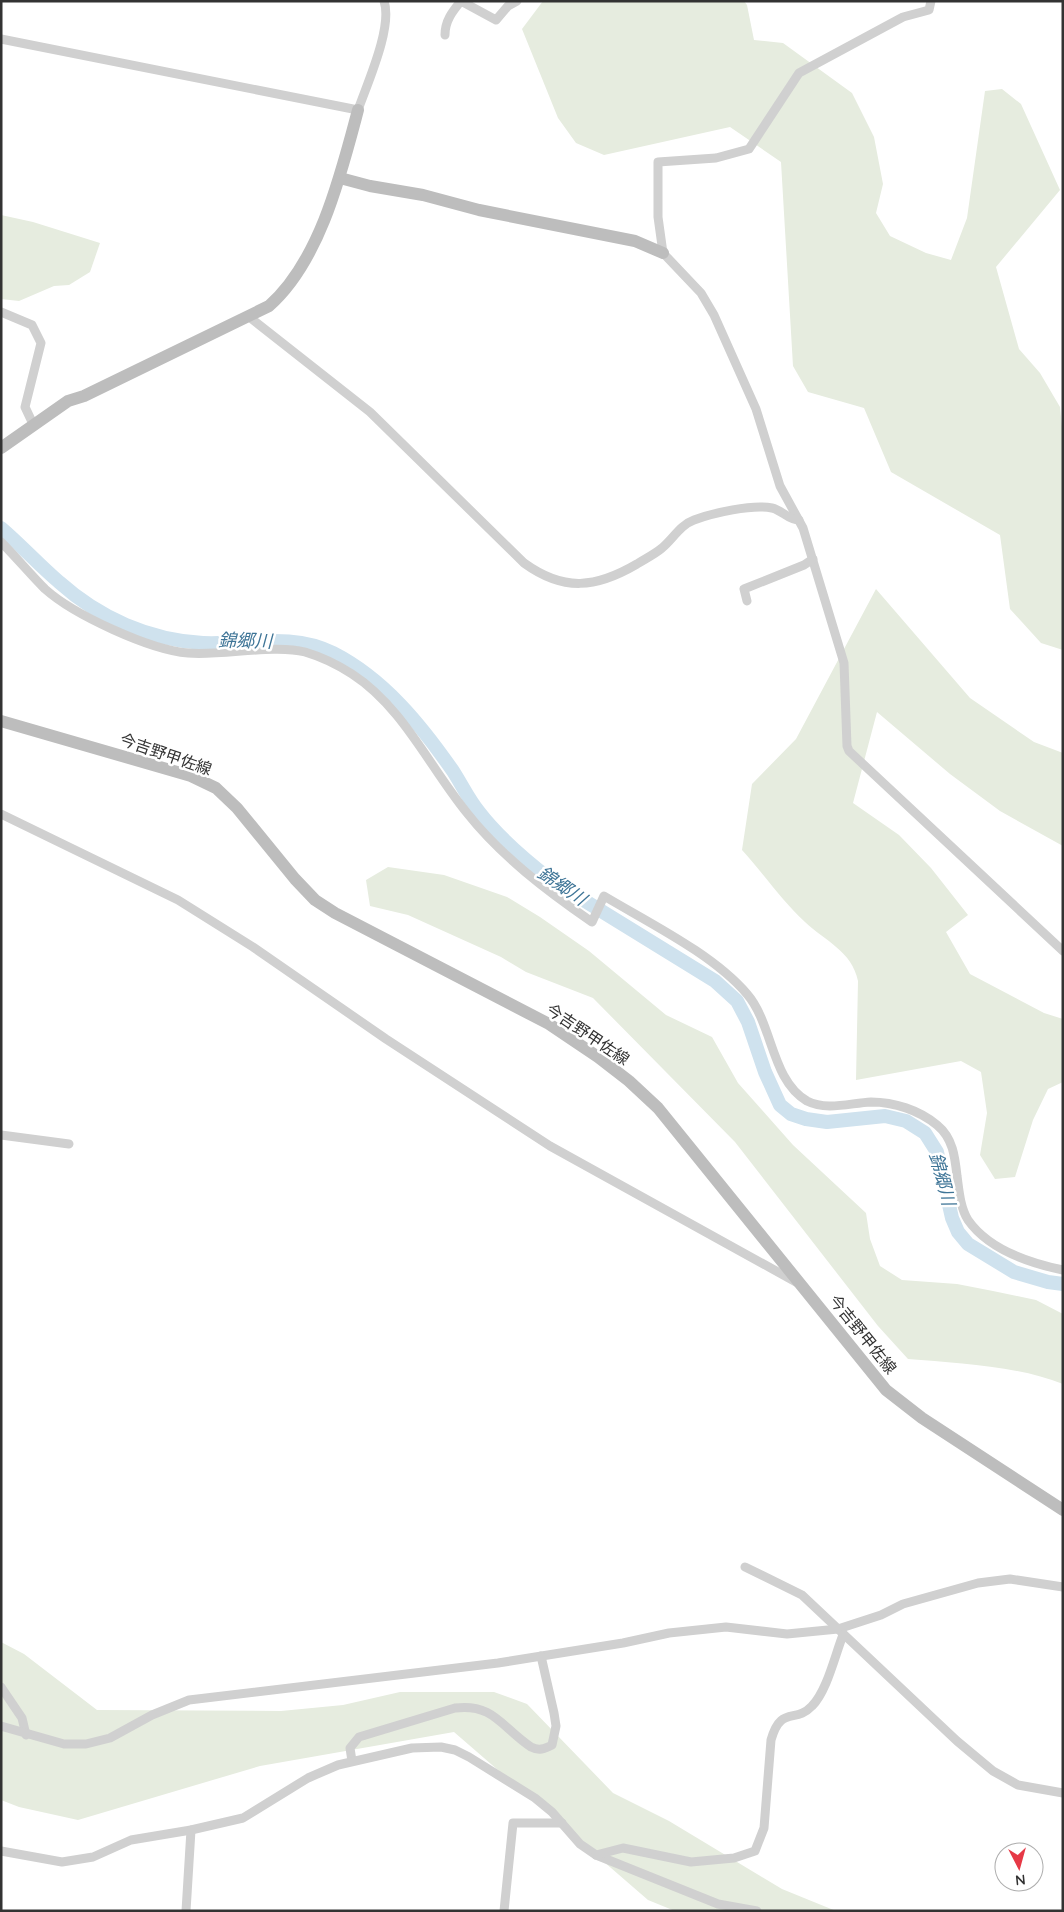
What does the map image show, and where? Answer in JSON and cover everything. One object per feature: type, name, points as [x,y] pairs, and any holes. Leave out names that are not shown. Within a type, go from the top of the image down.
[{"type":"main road","points":[[1,448],[68,401],[84,396],[269,306],[282,295],[329,210],[340,178],[358,110]]},
{"type":"main road","points":[[340,178],[370,186],[423,195],[479,210],[635,240],[663,253]]},
{"type":"main road","name":"今吉野甲佐線","points":[[1,722],[191,776],[216,788],[237,808],[315,900],[335,913],[548,1024],[598,1057],[658,1108],[886,1390],[922,1418],[1063,1510]]},
{"type":"street","points":[[1,39],[358,110],[384,35],[386,8],[384,1]]},
{"type":"street","points":[[445,35],[445,27],[450,15],[461,1],[496,20],[508,6],[517,1]]},
{"type":"street","points":[[931,1],[929,10],[903,17],[799,73],[774,108],[756,142],[749,149],[716,158],[658,162],[658,217],[663,253],[701,293],[714,315],[756,408],[780,486],[799,520],[813,559],[844,663],[846,738],[849,751],[961,857],[1030,918],[1063,951]]},
{"type":"street","points":[[1,312],[32,325],[41,343],[24,406],[33,424]]},
{"type":"street","points":[[248,316],[370,412],[524,563],[540,574],[560,582],[598,582],[615,577],[662,548],[683,526],[694,520],[726,511],[770,507],[778,509],[793,520],[799,520]]},
{"type":"street","points":[[1,542],[45,588],[65,604],[98,623],[138,639],[187,653],[304,652],[336,664],[355,676],[383,700],[408,731],[437,775],[467,814],[522,868],[592,922],[604,896],[706,958],[739,984],[749,996],[762,1019],[784,1076],[794,1090],[808,1101],[822,1106],[872,1102],[900,1106],[920,1113],[938,1126],[950,1139],[955,1156],[962,1207],[968,1220],[983,1236],[1005,1251],[1038,1265],[1063,1270]]},
{"type":"street","points":[[747,601],[744,589],[804,565],[813,559]]},
{"type":"street","points":[[1,814],[178,900],[253,947],[386,1039],[550,1146],[802,1286]]},
{"type":"street","points":[[1,1135],[69,1144]]},
{"type":"street","points":[[745,1567],[802,1596],[957,1741],[993,1771],[1018,1785],[1063,1793]]},
{"type":"street","points":[[1,1726],[26,1735],[64,1744],[86,1744],[110,1738],[152,1715],[189,1700],[541,1656],[669,1633],[726,1627],[787,1634],[840,1632],[903,1604],[978,1583],[1010,1579],[1063,1587]]},
{"type":"street","points":[[596,1855],[624,1848],[691,1862],[734,1858],[756,1851],[764,1828],[771,1740],[775,1726],[788,1716],[803,1712],[812,1706],[821,1693],[840,1632]]},
{"type":"street","points":[[352,1761],[350,1748],[359,1737],[455,1708],[468,1706],[478,1707],[487,1711],[531,1747],[537,1750],[546,1749],[552,1745],[556,1726],[541,1656]]},
{"type":"street","points":[[1,1687],[22,1718],[26,1735]]},
{"type":"street","points":[[1,1850],[62,1862],[93,1857],[131,1840],[191,1830],[243,1818],[308,1778],[338,1764],[412,1748],[441,1747],[455,1750],[534,1798],[552,1812],[580,1844],[596,1855],[718,1904],[757,1911]]},
{"type":"street","points":[[504,1911],[513,1823],[562,1824]]},
{"type":"street","points":[[186,1911],[191,1830]]},
{"type":"shaded area","points":[[543,1],[744,1],[747,5],[754,40],[783,43],[852,93],[874,137],[883,184],[876,213],[890,236],[926,253],[951,260],[967,218],[985,91],[1002,89],[1021,104],[1060,190],[996,267],[1019,349],[1040,373],[1060,407],[1063,437],[1063,650],[1041,643],[1010,609],[1000,535],[891,472],[864,408],[808,392],[793,366],[781,162],[730,127],[604,155],[576,143],[558,118],[522,29]]},
{"type":"shaded area","points":[[1,215],[33,222],[100,243],[90,272],[69,285],[54,286],[19,301],[1,299]]},
{"type":"shaded area","points":[[876,589],[970,698],[1034,742],[1063,753],[1063,846],[1000,811],[950,774],[877,712],[853,803],[899,835],[931,868],[968,915],[946,932],[970,974],[1044,1013],[1063,1019],[1063,1082],[1048,1089],[1033,1120],[1015,1177],[995,1179],[980,1155],[987,1113],[981,1072],[961,1061],[856,1080],[858,981],[855,971],[837,947],[813,929],[788,905],[742,850],[752,784],[796,739]]},
{"type":"shaded area","points":[[388,867],[444,875],[507,897],[589,951],[666,1015],[712,1037],[738,1083],[793,1145],[866,1213],[870,1239],[880,1266],[902,1280],[957,1284],[1036,1300],[1063,1314],[1063,1384],[1007,1369],[908,1359],[878,1326],[735,1142],[593,998],[526,972],[501,957],[408,915],[370,906],[366,880]]},
{"type":"shaded area","points":[[1,1642],[24,1654],[97,1710],[281,1711],[343,1705],[400,1692],[494,1692],[527,1704],[613,1793],[669,1821],[782,1889],[836,1911],[675,1911],[648,1900],[454,1732],[260,1766],[78,1820],[19,1807],[1,1800]]},
{"type":"waterway","name":"錦郷川","points":[[1,528],[74,595],[126,625],[144,632],[183,641],[203,643],[285,641],[301,643],[333,653],[369,676],[400,704],[414,720],[453,771],[479,812],[495,831],[522,857],[551,880],[715,981],[737,1001],[748,1022],[765,1072],[780,1105],[791,1114],[806,1119],[827,1122],[885,1116],[906,1121],[925,1133],[937,1152],[952,1218],[958,1232],[968,1244],[1014,1272],[1048,1282],[1063,1284]]}]
